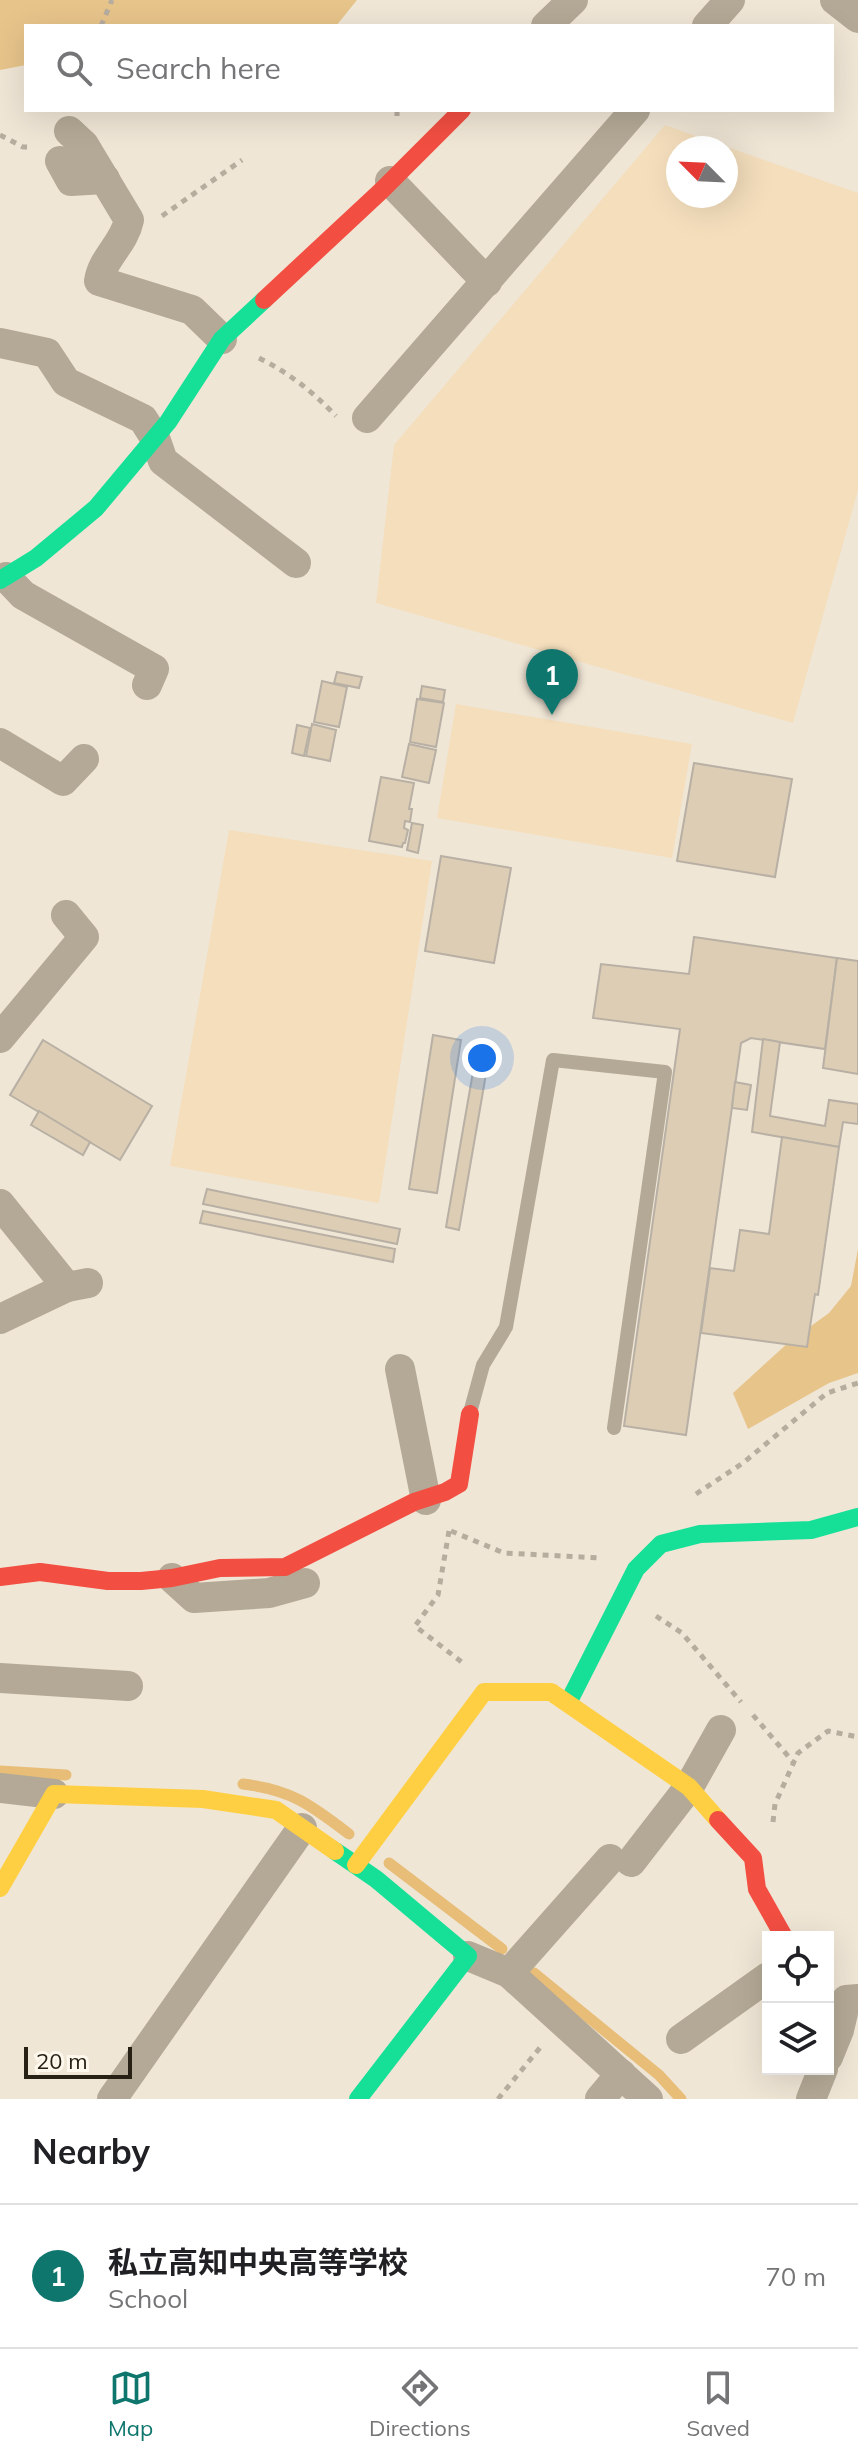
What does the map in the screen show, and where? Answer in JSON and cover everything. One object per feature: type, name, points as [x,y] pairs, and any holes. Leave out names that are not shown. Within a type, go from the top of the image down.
[{"type":"street","points":[[548,24],[573,0]]},
{"type":"street","points":[[709,24],[730,0]]},
{"type":"street","points":[[835,0],[858,18]]},
{"type":"street","points":[[147,685],[154,669],[23,595],[3,578],[36,558],[96,508],[168,422],[222,339],[460,112]]},
{"type":"street","points":[[354,419],[487,282],[633,112]]},
{"type":"street","points":[[69,131],[84,145],[129,220],[126,235],[101,268],[99,281],[192,310],[222,339]]},
{"type":"street","points":[[60,161],[71,181],[105,179]]},
{"type":"street","points":[[390,181],[487,282]]},
{"type":"street","points":[[0,343],[47,353],[66,382],[143,419],[155,438],[163,461],[296,563]]},
{"type":"street","points":[[0,743],[63,781],[84,759]]},
{"type":"street","points":[[4,1021],[84,937],[66,915]]},
{"type":"street","points":[[0,1204],[78,1285],[0,1319]]},
{"type":"street","points":[[400,1369],[430,1513]]},
{"type":"street","points":[[430,1513],[459,1484],[470,1414]]},
{"type":"street","points":[[0,1577],[40,1572],[108,1581],[172,1578],[220,1568],[285,1567],[414,1502],[430,1513]]},
{"type":"street","points":[[568,1703],[636,1569],[661,1544],[700,1534],[811,1530],[858,1517]]},
{"type":"street","points":[[172,1578],[194,1598],[269,1593],[305,1583]]},
{"type":"street","points":[[0,1678],[128,1686]]},
{"type":"street","points":[[356,1865],[484,1692],[551,1692],[689,1787],[753,1858],[757,1889],[781,1931]]},
{"type":"street","points":[[509,1973],[689,1787],[721,1730]]},
{"type":"street","points":[[0,1788],[54,1794],[203,1799],[276,1810],[356,1865],[468,1956],[509,1973],[648,2099]]},
{"type":"street","points":[[0,1888],[54,1794]]},
{"type":"street","points":[[112,2099],[302,1828]]},
{"type":"street","points":[[358,2099],[468,1956]]},
{"type":"street","points":[[681,2039],[762,1981]]},
{"type":"street","points":[[834,2042],[839,2030],[844,1994]]},
{"type":"street","points":[[600,2099],[621,2074]]},
{"type":"street","points":[[811,2099],[821,2075]]},
{"type":"lane","points":[[470,1414],[483,1365],[506,1327],[553,1060],[665,1072],[614,1428]]},
{"type":"path","points":[[102,24],[112,0]]},
{"type":"path","points":[[126,235],[145,228],[242,160]]},
{"type":"path","points":[[222,339],[288,373],[354,419]]},
{"type":"path","points":[[430,1513],[449,1531],[504,1553],[609,1559]]},
{"type":"path","points":[[449,1531],[438,1595],[415,1626],[477,1674],[484,1692]]},
{"type":"path","points":[[753,1858],[770,1846],[775,1804],[798,1753],[828,1731],[858,1737]]},
{"type":"path","points":[[498,2099],[562,2020]]},
{"type":"shaded area","points":[[0,0],[357,0],[338,24],[24,24],[24,65],[0,70]]},
{"type":"shaded area","points":[[665,125],[696,136],[666,136],[666,208],[738,208],[738,151],[858,193],[858,490],[793,723],[376,603],[394,445]]},
{"type":"shaded area","points":[[456,704],[692,744],[672,858],[437,818]]},
{"type":"shaded area","points":[[229,830],[432,861],[379,1203],[170,1166]]},
{"type":"shaded area","points":[[858,1249],[858,1373],[829,1383],[748,1429],[733,1393],[789,1342],[829,1313],[851,1286]]},
{"type":"building","points":[[337,672],[362,677],[359,688],[334,683]]},
{"type":"building","points":[[322,681],[347,687],[339,727],[314,722]]},
{"type":"building","points":[[422,686],[445,690],[443,702],[420,698]]},
{"type":"building","points":[[417,699],[444,703],[436,747],[410,742]]},
{"type":"building","points":[[312,724],[336,730],[330,761],[306,756]]},
{"type":"building","points":[[297,725],[310,728],[304,756],[292,753]]},
{"type":"building","points":[[409,744],[436,750],[429,783],[402,777]]},
{"type":"building","points":[[694,763],[792,779],[775,877],[677,861]]},
{"type":"building","points":[[381,777],[414,783],[410,822],[405,821],[404,828],[408,830],[402,847],[369,841]]},
{"type":"building","points":[[412,823],[423,825],[418,853],[407,850]]},
{"type":"building","points":[[441,856],[511,868],[494,963],[425,951]]},
{"type":"building","points":[[694,937],[837,958],[825,1049],[751,1038],[741,1043],[686,1435],[624,1426],[680,1029],[593,1018],[601,964],[689,974]]},
{"type":"building","points":[[837,958],[858,961],[858,1074],[823,1068]]},
{"type":"building","points":[[433,1035],[461,1040],[437,1193],[409,1189]]},
{"type":"building","points":[[763,1039],[780,1042],[770,1116],[825,1126],[829,1100],[858,1104],[858,1124],[843,1122],[839,1147],[752,1132]]},
{"type":"building","points":[[43,1040],[152,1106],[120,1160],[10,1095]]},
{"type":"building","points":[[477,1049],[490,1051],[459,1230],[446,1227]]},
{"type":"building","points":[[735,1082],[751,1085],[747,1110],[732,1108]]},
{"type":"building","points":[[39,1111],[90,1142],[83,1155],[31,1125]]},
{"type":"building","points":[[782,1137],[839,1147],[818,1295],[815,1294],[807,1347],[701,1333],[710,1268],[734,1271],[740,1230],[769,1234]]},
{"type":"building","points":[[207,1189],[400,1229],[397,1244],[203,1204]]},
{"type":"building","points":[[203,1211],[395,1249],[393,1262],[200,1223]]},
{"type":"waterway","points":[[0,1771],[66,1775]]},
{"type":"waterway","points":[[243,1784],[275,1790],[300,1800],[349,1834]]},
{"type":"waterway","points":[[389,1863],[502,1949]]},
{"type":"waterway","points":[[534,1973],[659,2075],[681,2099]]},
{"type":"traffic: fast","points":[[0,580],[36,558],[96,508],[168,422],[222,339],[264,300]]},
{"type":"traffic: fast","points":[[568,1703],[636,1569],[661,1544],[700,1534],[811,1530],[858,1517]]},
{"type":"traffic: fast","points":[[335,1851],[376,1879],[468,1956],[358,2099]]},
{"type":"traffic: slow","points":[[356,1865],[484,1692],[551,1692],[689,1787],[718,1820]]},
{"type":"traffic: slow","points":[[0,1888],[54,1794],[203,1799],[276,1810],[335,1851]]},
{"type":"traffic: jam","points":[[264,300],[460,112]]},
{"type":"traffic: jam","points":[[0,1577],[40,1572],[108,1581],[141,1581],[220,1568],[285,1567],[414,1502],[459,1484],[470,1414]]},
{"type":"traffic: jam","points":[[718,1820],[753,1858],[757,1889],[781,1931]]},
{"type":"place","name":"私立高知中央高等学校","points":[[552,715]]}]
